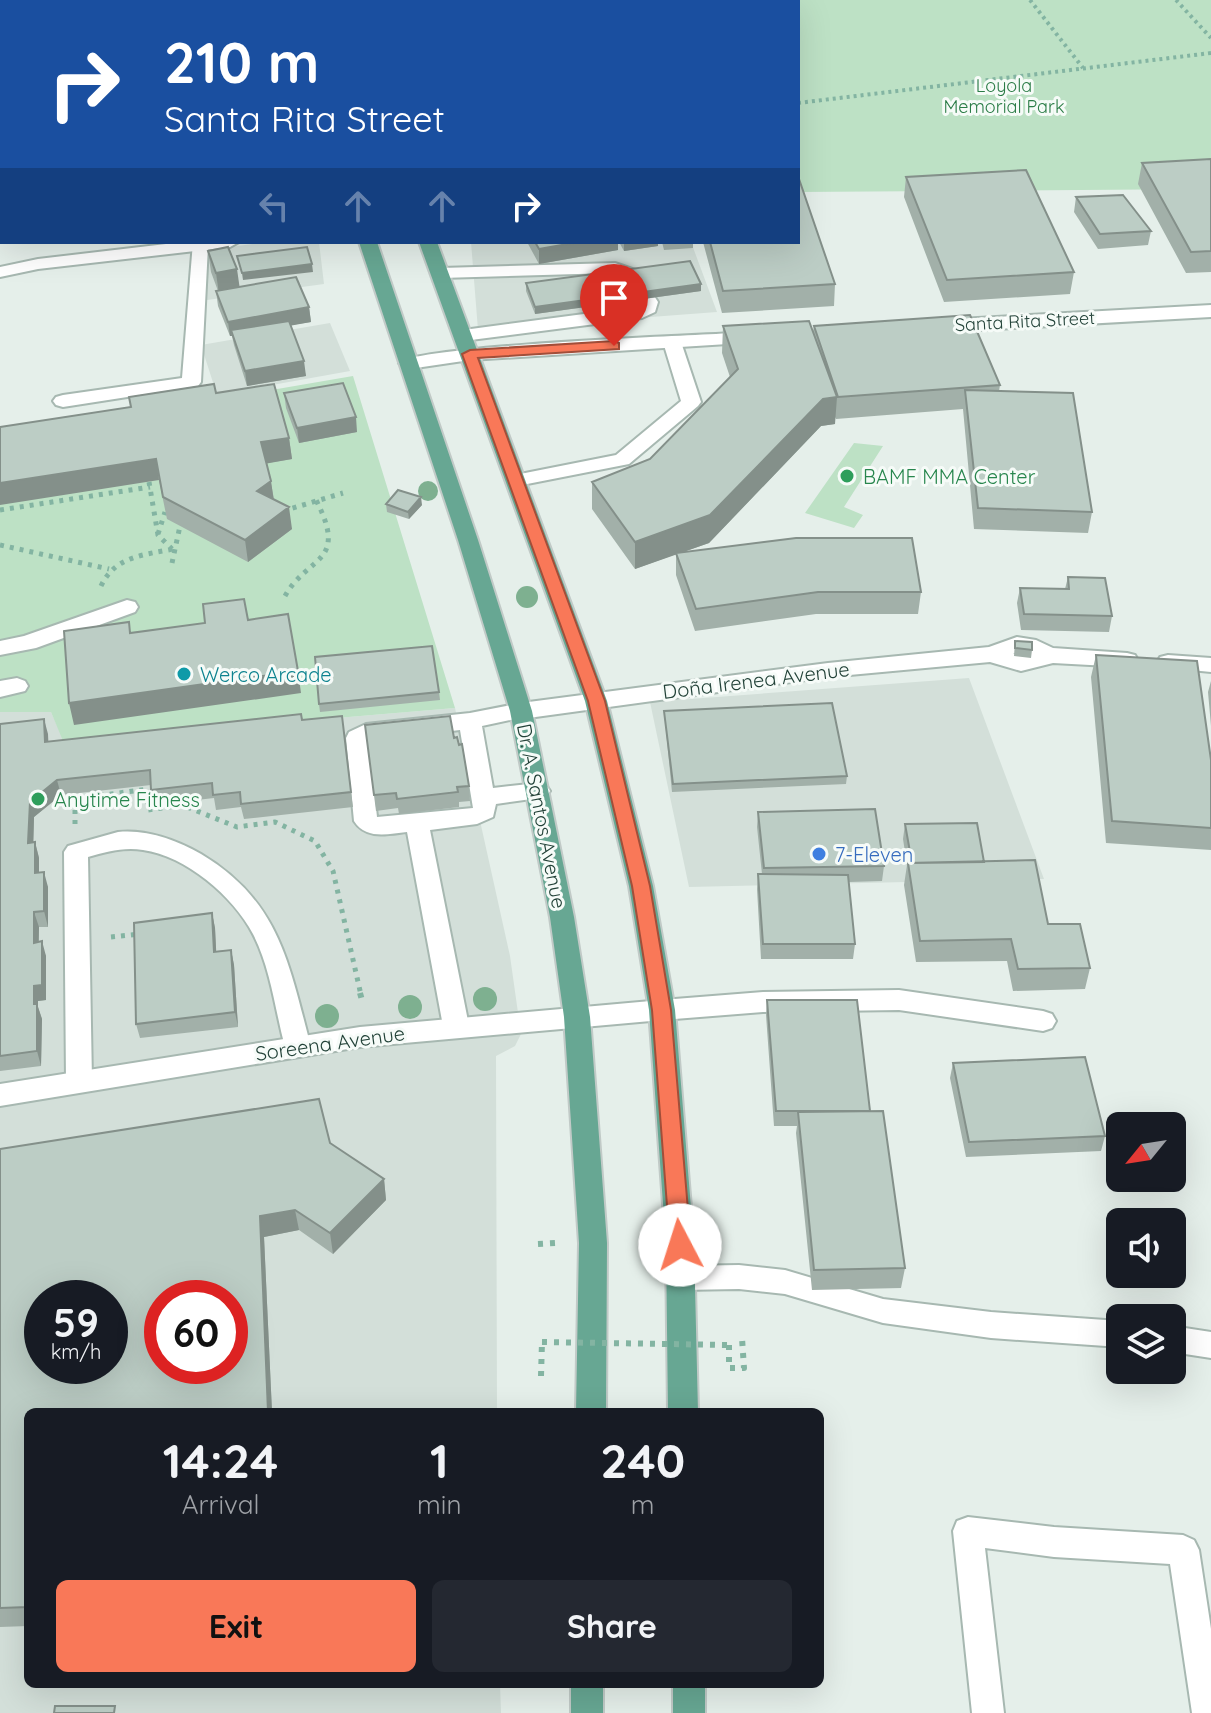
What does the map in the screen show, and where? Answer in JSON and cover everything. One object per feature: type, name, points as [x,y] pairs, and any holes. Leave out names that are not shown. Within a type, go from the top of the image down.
[{"type":"main road","name":"Dr. A. Santos Avenue","points":[[369,244],[521,711],[538,791],[577,1017],[593,1243],[591,1408]]},
{"type":"main road","points":[[429,244],[596,701],[641,886],[662,1010],[681,1278],[683,1408]]},
{"type":"main road","points":[[587,1688],[587,1713]]},
{"type":"main road","points":[[689,1688],[689,1713]]},
{"type":"street","points":[[0,272],[38,264],[214,244]]},
{"type":"street","points":[[63,401],[191,382],[199,246]]},
{"type":"street","points":[[409,363],[466,344],[642,312],[648,308],[649,302],[632,275],[615,268],[441,273]]},
{"type":"street","name":"Santa Rita Street","points":[[929,327],[1211,311]]},
{"type":"street","points":[[466,344],[672,342],[778,336]]},
{"type":"street","points":[[517,480],[622,460],[691,402],[672,342]]},
{"type":"street","points":[[0,648],[28,643],[127,607]]},
{"type":"street","name":"Doña Irenea Avenue","points":[[417,823],[377,827],[366,821],[357,738],[366,732],[470,721],[521,711],[828,670],[992,654],[1021,665],[1032,665],[1050,655],[1211,665]]},
{"type":"street","points":[[456,1026],[417,823],[477,816],[485,811],[470,721]]},
{"type":"street","points":[[483,797],[538,791]]},
{"type":"street","points":[[79,1081],[76,852],[125,840],[159,847],[206,867],[239,893],[263,929],[281,976],[298,1047]]},
{"type":"street","name":"Soreena Avenue","points":[[0,1095],[298,1047],[456,1026],[763,1002],[899,1000],[1043,1021]]},
{"type":"street","points":[[681,1278],[770,1280],[883,1311],[991,1325],[1106,1333]]},
{"type":"street","points":[[1186,1341],[1211,1345]]},
{"type":"street","points":[[988,1713],[968,1531],[1054,1542],[1183,1550],[1208,1713]]},
{"type":"path","points":[[1030,0],[1083,68]]},
{"type":"path","points":[[1176,0],[1211,38]]},
{"type":"path","points":[[800,103],[1211,53]]},
{"type":"path","points":[[0,510],[149,485],[158,535],[173,549]]},
{"type":"path","points":[[277,511],[343,493]]},
{"type":"path","points":[[285,596],[289,587],[321,559],[329,540],[324,514],[316,500]]},
{"type":"path","points":[[158,535],[165,512]]},
{"type":"path","points":[[172,563],[180,526]]},
{"type":"path","points":[[0,545],[109,569]]},
{"type":"path","points":[[79,941],[154,932]]},
{"type":"path","points":[[541,1376],[542,1342],[729,1345],[729,1368],[744,1368],[742,1338]]},
{"type":"shaded area","points":[[253,244],[319,244],[324,284],[207,300],[201,251]]},
{"type":"shaded area","points":[[471,244],[692,244],[717,312],[478,330]]},
{"type":"shaded area","points":[[330,323],[350,371],[217,395],[201,345]]},
{"type":"shaded area","points":[[969,678],[1044,879],[689,887],[650,702]]},
{"type":"shaded area","points":[[455,708],[510,956],[521,1034],[515,1046],[496,1056],[497,1408],[24,1408],[24,1688],[500,1688],[501,1713],[0,1713],[0,712],[51,712],[64,741]]},
{"type":"green space","name":"Loyola Memorial Park","points":[[800,0],[1211,0],[1211,189],[800,192]]},
{"type":"green space","points":[[353,376],[455,708],[63,741],[51,712],[0,712],[0,447],[220,399]]},
{"type":"green space","name":"BAMF MMA Center","points":[[854,443],[883,446],[844,507],[863,515],[854,528],[805,513]]},
{"type":"building","points":[[1211,159],[1211,251],[1191,252],[1142,163]]},
{"type":"building","points":[[1026,170],[1074,272],[947,280],[906,177]]},
{"type":"building","points":[[800,182],[835,284],[723,291],[711,244],[800,244]]},
{"type":"building","points":[[1123,195],[1151,231],[1100,234],[1076,197]]},
{"type":"building","points":[[536,244],[568,244],[539,249]]},
{"type":"building","points":[[228,247],[237,269],[216,273],[208,251]]},
{"type":"building","points":[[307,247],[312,264],[242,273],[237,256]]},
{"type":"building","points":[[690,261],[701,284],[535,307],[526,283]]},
{"type":"building","points":[[296,277],[309,307],[228,322],[216,291]]},
{"type":"building","points":[[970,315],[1000,385],[838,397],[814,326]]},
{"type":"building","points":[[289,321],[304,361],[245,371],[231,330]]},
{"type":"building","points":[[809,321],[837,397],[823,399],[710,515],[635,542],[592,482],[650,459],[738,369],[723,326]]},
{"type":"building","points":[[343,383],[356,417],[297,428],[284,393]]},
{"type":"building","points":[[214,384],[216,393],[274,384],[289,438],[261,442],[271,481],[257,491],[289,507],[245,540],[163,497],[156,459],[0,483],[0,427],[131,407],[129,397]]},
{"type":"building","points":[[965,390],[1073,393],[1092,512],[978,508]]},
{"type":"building","points":[[398,490],[421,497],[408,512],[386,504]]},
{"type":"building","points":[[796,538],[912,538],[921,592],[818,592],[696,609],[676,553]]},
{"type":"building","points":[[1068,577],[1105,578],[1112,616],[1024,614],[1020,588],[1069,589]]},
{"type":"building","name":"Werco Arcade","points":[[244,599],[248,620],[288,614],[298,671],[69,703],[64,631],[129,622],[130,633],[205,623],[203,604]]},
{"type":"building","points":[[1015,641],[1032,642],[1032,650],[1015,648]]},
{"type":"building","points":[[432,646],[439,692],[319,704],[315,657]]},
{"type":"building","points":[[1096,655],[1197,661],[1211,760],[1211,828],[1112,821]]},
{"type":"building","points":[[832,703],[847,776],[673,784],[664,711]]},
{"type":"building","points":[[301,714],[302,720],[342,716],[351,792],[241,804],[240,792],[213,795],[212,783],[151,790],[150,770],[57,780],[30,802],[28,843],[35,842],[35,873],[44,872],[44,911],[34,912],[34,943],[42,941],[42,985],[34,986],[37,1051],[0,1056],[0,724],[44,719],[45,742]]},
{"type":"building","points":[[450,716],[454,738],[457,737],[459,745],[462,744],[469,786],[457,787],[458,792],[397,799],[396,793],[374,795],[365,725]]},
{"type":"building","name":"7-Eleven","points":[[875,809],[884,866],[764,868],[758,812]]},
{"type":"building","points":[[977,823],[984,862],[912,863],[905,824]]},
{"type":"building","points":[[1035,860],[1048,924],[1080,924],[1090,968],[1018,969],[1011,939],[920,941],[908,863]]},
{"type":"building","points":[[758,874],[848,875],[855,944],[763,944]]},
{"type":"building","points":[[212,913],[214,952],[231,950],[235,1012],[136,1024],[134,923]]},
{"type":"building","points":[[767,1000],[857,1000],[870,1111],[776,1111]]},
{"type":"building","points":[[1085,1057],[1105,1136],[969,1142],[953,1063]]},
{"type":"building","points":[[319,1099],[330,1143],[384,1179],[330,1233],[295,1210],[260,1216],[268,1408],[24,1408],[24,1607],[0,1608],[0,1149]]},
{"type":"building","points":[[883,1111],[905,1268],[814,1270],[798,1112]]},
{"type":"building","points":[[55,1706],[115,1706],[114,1713],[54,1713]]},
{"type":"place","name":"BAMF MMA Center","points":[[847,476]]},
{"type":"place","name":"Werco Arcade","points":[[184,674]]},
{"type":"place","name":"Anytime Fitness","points":[[38,799]]},
{"type":"place","name":"7-Eleven","points":[[819,854]]},
{"type":"route","points":[[614,346],[470,354],[596,701],[641,886],[662,1010],[680,1245]]}]
